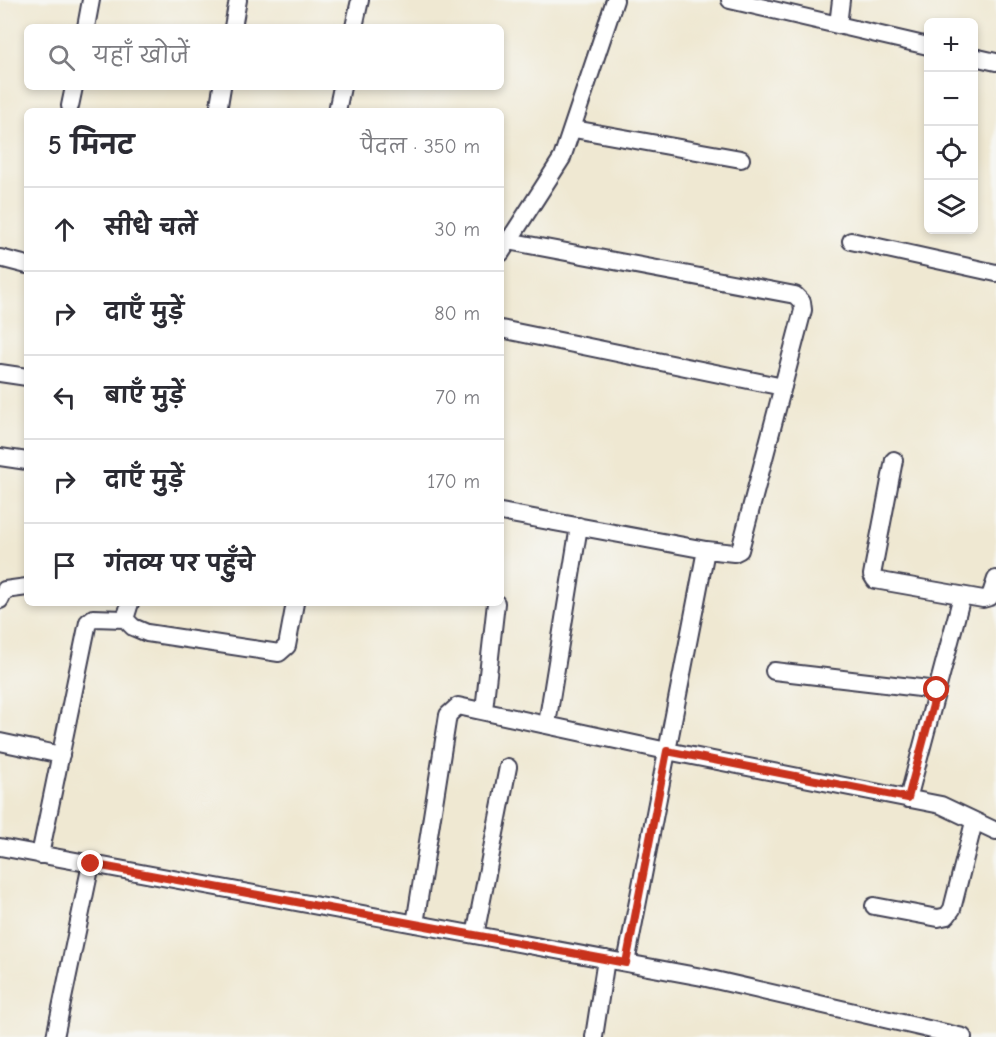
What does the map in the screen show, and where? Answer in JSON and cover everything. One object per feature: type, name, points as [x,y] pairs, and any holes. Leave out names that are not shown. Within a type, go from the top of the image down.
[{"type":"street","points":[[87,24],[91,0]]},
{"type":"street","points":[[234,24],[238,0]]},
{"type":"street","points":[[355,24],[360,0]]},
{"type":"street","points":[[504,513],[706,550],[734,553],[743,545],[803,310],[802,302],[795,295],[505,247],[562,158],[574,129],[615,0]]},
{"type":"street","points":[[730,0],[924,45]]},
{"type":"street","points":[[838,25],[841,0]]},
{"type":"street","points":[[978,58],[996,62]]},
{"type":"street","points":[[70,106],[73,90]]},
{"type":"street","points":[[218,108],[222,90]]},
{"type":"street","points":[[338,108],[341,90]]},
{"type":"street","points":[[574,129],[741,159]]},
{"type":"street","points":[[851,241],[996,273]]},
{"type":"street","points":[[0,258],[24,265]]},
{"type":"street","points":[[504,330],[783,387]]},
{"type":"street","points":[[0,373],[24,377]]},
{"type":"street","points":[[0,457],[24,461]]},
{"type":"street","points":[[894,460],[872,575],[881,583],[984,599],[990,597],[996,579]]},
{"type":"street","points":[[547,724],[579,526]]},
{"type":"street","points":[[626,963],[706,550]]},
{"type":"street","points":[[0,600],[5,590],[24,587]]},
{"type":"street","points":[[908,798],[962,596]]},
{"type":"street","points":[[40,855],[88,622],[93,618],[127,611],[134,627],[147,633],[279,653],[287,646],[294,606]]},
{"type":"street","points":[[484,710],[496,606]]},
{"type":"street","points":[[774,671],[937,690]]},
{"type":"street","points":[[415,924],[448,715],[458,706],[667,751],[908,798],[953,809],[974,822],[996,831]]},
{"type":"street","points":[[0,742],[61,755]]},
{"type":"street","points":[[475,935],[508,767]]},
{"type":"street","points":[[874,906],[938,918],[947,916],[952,909],[974,822]]},
{"type":"street","points":[[0,847],[702,977],[963,1037]]},
{"type":"street","points":[[55,1037],[91,864]]},
{"type":"street","points":[[594,1037],[606,959]]},
{"type":"route","points":[[91,864],[626,963],[667,751],[908,798],[937,690]]}]
